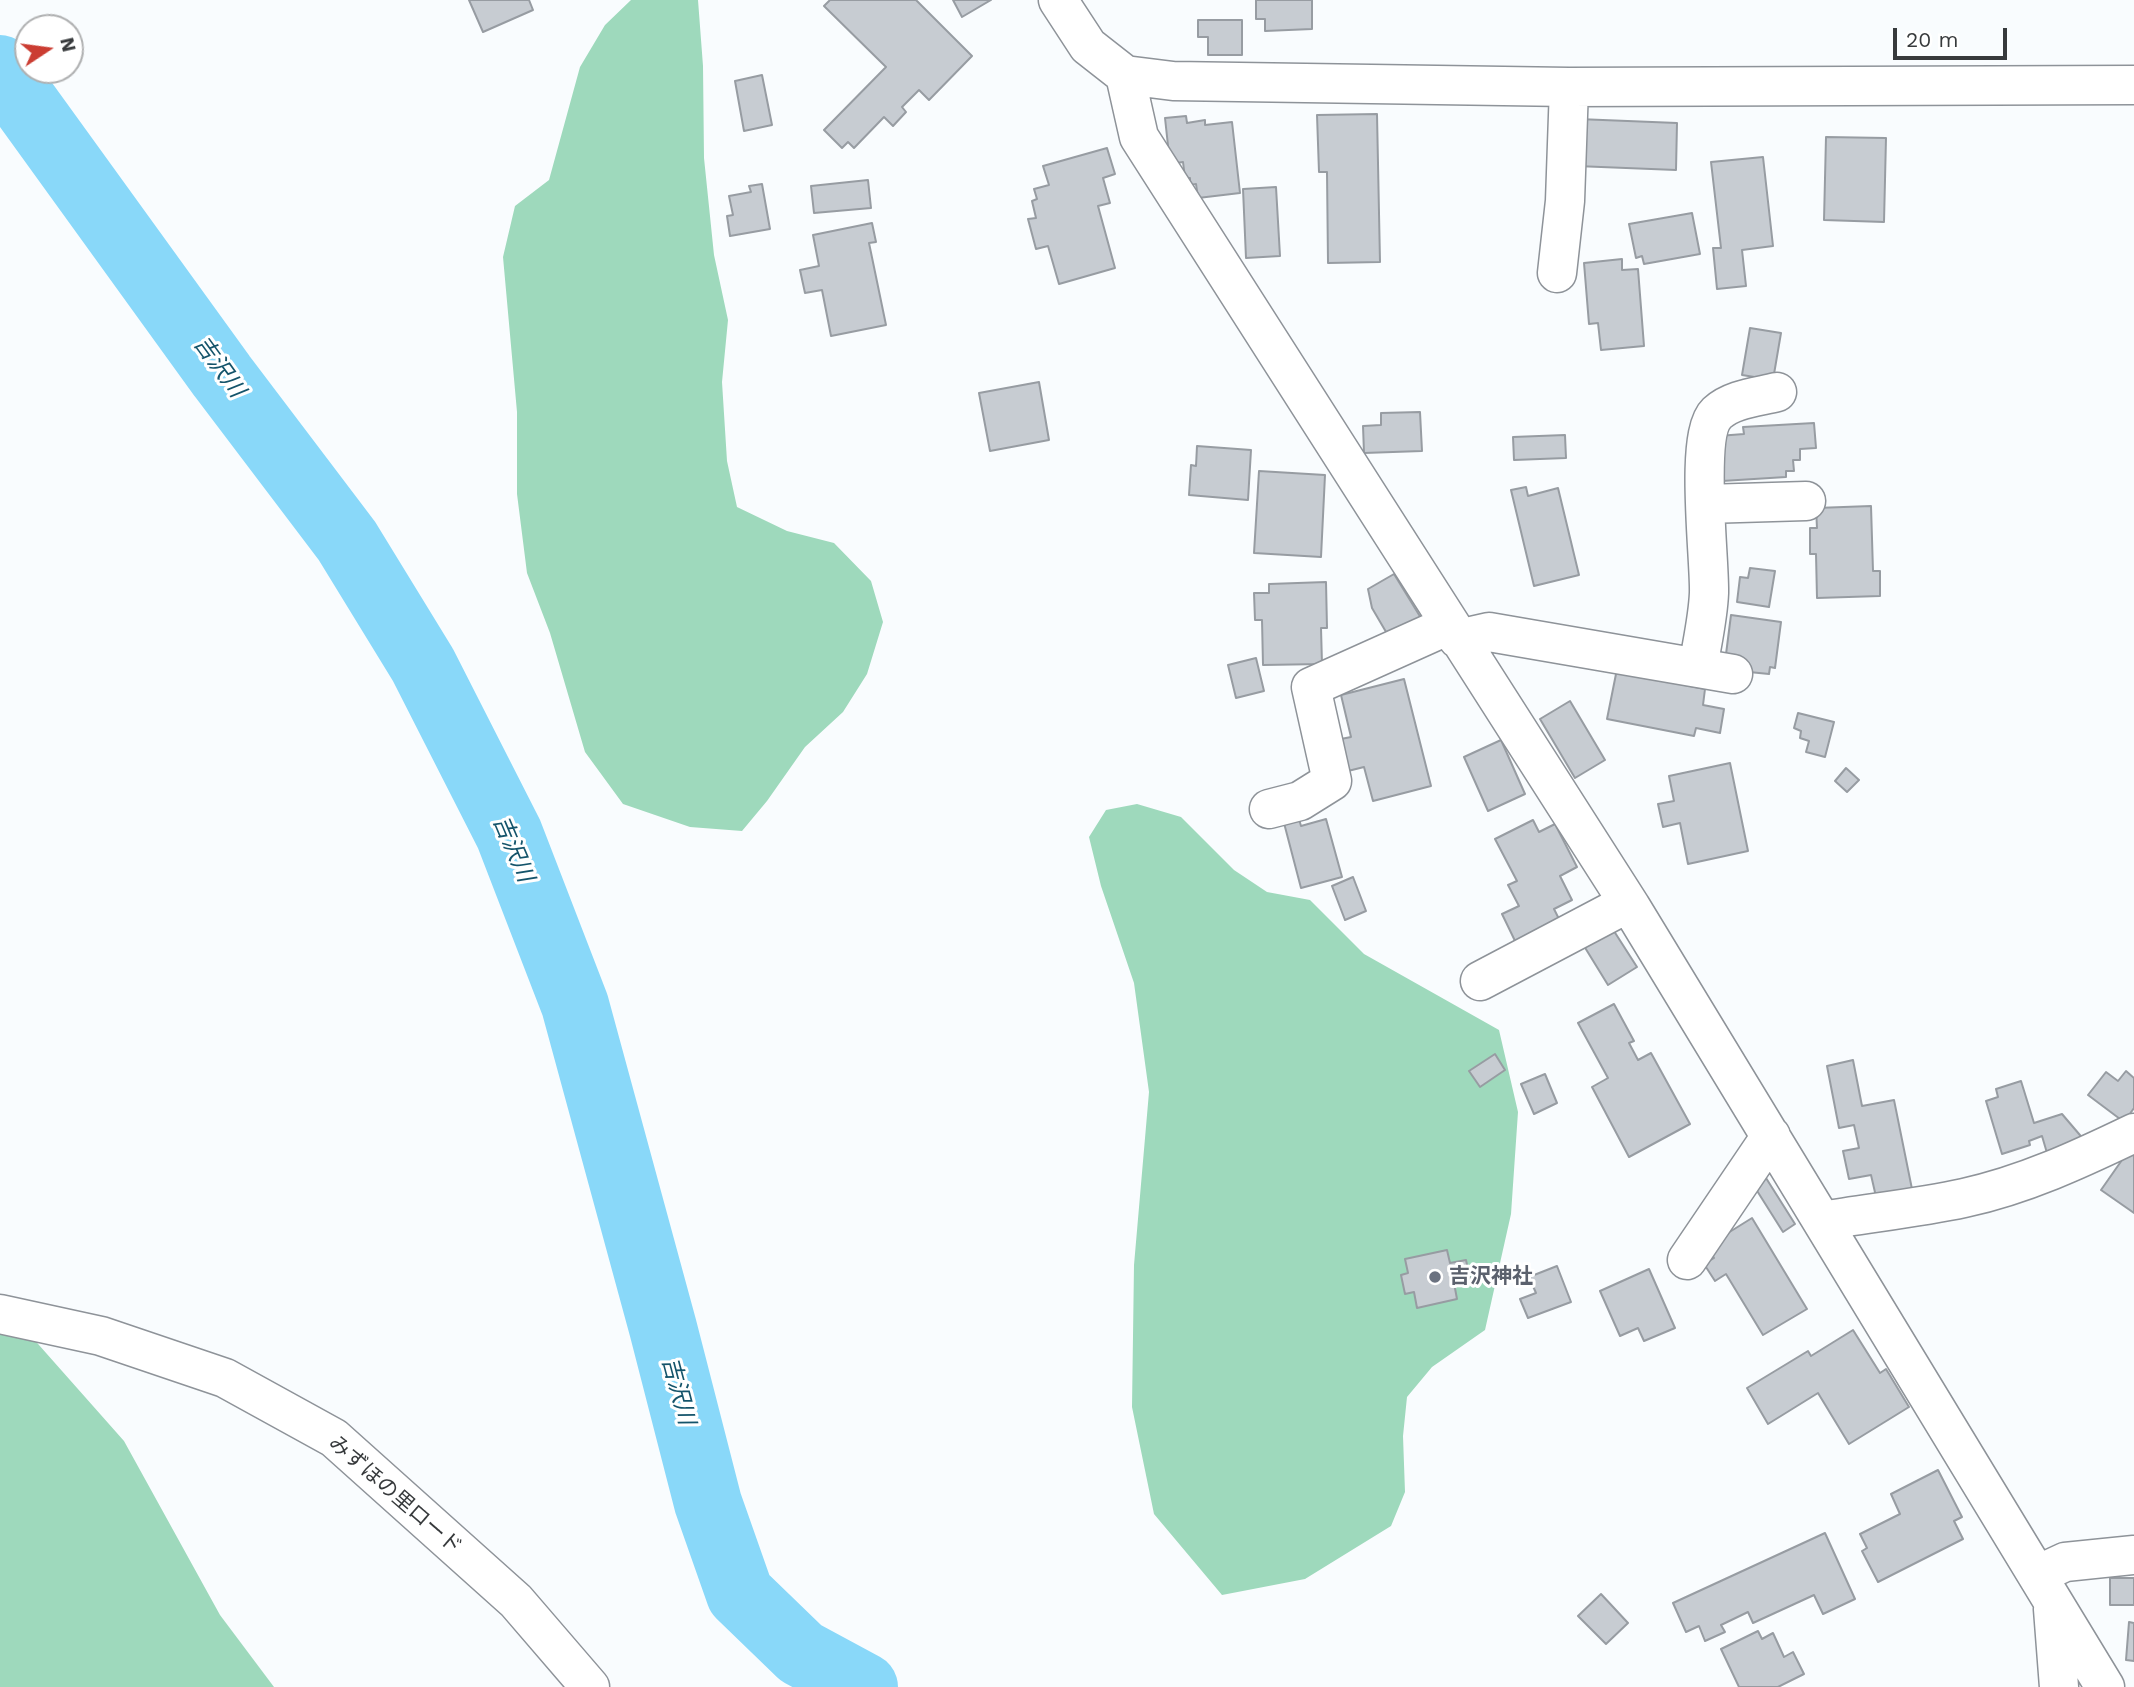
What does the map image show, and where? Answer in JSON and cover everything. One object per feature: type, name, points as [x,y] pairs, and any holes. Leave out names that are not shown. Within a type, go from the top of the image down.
[{"type":"street","points":[[1058,0],[1088,46],[1125,75],[1173,80],[1569,87],[2134,86]]},
{"type":"street","points":[[1125,75],[1139,137],[1628,903],[2105,1687]]},
{"type":"street","points":[[1557,273],[1565,201],[1569,87]]},
{"type":"street","points":[[1269,809],[1300,802],[1332,781],[1311,687],[1453,632],[1489,632],[1716,671],[1709,594],[1704,462],[1708,432],[1715,414],[1731,404],[1777,392]]},
{"type":"street","points":[[1706,504],[1806,501]]},
{"type":"street","points":[[1480,981],[1628,903]]},
{"type":"street","points":[[1822,1221],[1966,1198],[2030,1178],[2092,1154],[2134,1133]]},
{"type":"street","points":[[1687,1260],[1771,1136]]},
{"type":"street","name":"みずほの里ロード","points":[[0,1314],[102,1336],[225,1378],[334,1438],[516,1601],[590,1687]]},
{"type":"street","points":[[2059,1687],[2045,1588],[2065,1562],[2134,1555]]},
{"type":"green space","points":[[631,0],[698,0],[703,66],[704,158],[714,255],[728,320],[722,382],[727,461],[737,507],[787,531],[834,543],[871,581],[883,622],[867,674],[843,712],[805,747],[742,831],[690,827],[623,804],[585,752],[550,633],[527,573],[517,494],[517,412],[503,257],[515,206],[549,180],[580,67],[605,25]]},
{"type":"green space","points":[[1137,804],[1181,817],[1234,870],[1267,892],[1310,900],[1364,954],[1499,1030],[1518,1112],[1511,1214],[1485,1330],[1432,1367],[1407,1397],[1403,1436],[1405,1492],[1391,1526],[1305,1579],[1222,1595],[1154,1514],[1132,1407],[1134,1265],[1149,1092],[1134,983],[1101,886],[1089,837],[1106,810]]},
{"type":"green space","points":[[0,1301],[124,1441],[220,1615],[274,1687],[0,1687]]},
{"type":"building","points":[[469,0],[529,0],[533,10],[483,32]]},
{"type":"building","points":[[830,0],[916,0],[972,56],[929,100],[919,90],[902,107],[906,112],[893,126],[884,117],[854,148],[848,142],[842,148],[824,130],[886,67],[824,6]]},
{"type":"building","points":[[953,0],[991,0],[962,17]]},
{"type":"building","points":[[1256,0],[1312,0],[1312,29],[1265,31],[1265,19],[1256,19]]},
{"type":"building","points":[[1198,20],[1242,20],[1242,55],[1208,55],[1208,37],[1198,37]]},
{"type":"building","points":[[762,75],[772,125],[744,131],[735,81]]},
{"type":"building","points":[[1377,114],[1380,262],[1328,263],[1327,172],[1319,172],[1317,115]]},
{"type":"building","points":[[1186,116],[1187,123],[1205,120],[1205,125],[1232,122],[1240,193],[1198,198],[1196,184],[1190,185],[1190,178],[1185,178],[1183,162],[1170,164],[1165,118]]},
{"type":"building","points":[[1578,119],[1677,123],[1676,170],[1576,166]]},
{"type":"building","points":[[1826,137],[1886,138],[1884,222],[1824,220]]},
{"type":"building","points":[[1107,148],[1115,174],[1103,178],[1110,203],[1098,206],[1115,268],[1059,284],[1048,246],[1036,249],[1028,219],[1036,218],[1032,201],[1037,199],[1034,189],[1049,185],[1043,166]]},
{"type":"building","points":[[1763,157],[1773,246],[1742,250],[1746,286],[1717,289],[1713,248],[1721,248],[1711,162]]},
{"type":"building","points":[[868,180],[871,208],[814,213],[811,186]]},
{"type":"building","points":[[762,184],[770,229],[730,236],[727,216],[733,215],[729,196],[751,192],[749,186]]},
{"type":"building","points":[[1276,187],[1280,256],[1246,258],[1243,189]]},
{"type":"building","points":[[1692,213],[1700,254],[1644,264],[1642,256],[1636,258],[1629,224]]},
{"type":"building","points":[[872,223],[876,242],[869,243],[886,325],[831,336],[822,290],[805,293],[800,270],[819,266],[813,235]]},
{"type":"building","points":[[1622,259],[1622,270],[1638,269],[1644,346],[1601,350],[1598,323],[1589,324],[1584,263]]},
{"type":"building","points":[[1750,328],[1781,333],[1773,380],[1742,375]]},
{"type":"building","points":[[1039,382],[1049,440],[990,451],[979,393]]},
{"type":"building","points":[[1420,412],[1422,451],[1364,453],[1363,426],[1381,425],[1381,413]]},
{"type":"building","points":[[1814,423],[1816,448],[1800,449],[1800,460],[1793,460],[1794,471],[1786,471],[1786,477],[1722,481],[1718,436],[1744,434],[1743,427]]},
{"type":"building","points":[[1565,435],[1566,458],[1514,460],[1513,437]]},
{"type":"building","points":[[1197,446],[1251,450],[1248,500],[1189,495],[1191,465],[1196,466]]},
{"type":"building","points":[[1259,471],[1325,475],[1321,557],[1254,553]]},
{"type":"building","points":[[1526,487],[1528,496],[1558,488],[1579,575],[1534,586],[1511,490]]},
{"type":"building","points":[[1871,506],[1873,571],[1880,571],[1880,596],[1817,598],[1816,554],[1810,554],[1810,528],[1817,528],[1816,508]]},
{"type":"building","points":[[1750,568],[1775,571],[1769,607],[1737,602],[1740,577],[1748,578]]},
{"type":"building","points":[[1394,574],[1421,618],[1389,637],[1372,608],[1368,589]]},
{"type":"building","points":[[1326,582],[1327,628],[1321,628],[1322,664],[1263,665],[1262,620],[1255,620],[1254,593],[1269,593],[1269,584]]},
{"type":"building","points":[[1731,615],[1781,622],[1775,668],[1770,667],[1769,674],[1749,672],[1750,665],[1725,662]]},
{"type":"building","points":[[1256,658],[1264,691],[1236,698],[1228,665]]},
{"type":"building","points":[[1618,664],[1660,680],[1705,689],[1703,705],[1724,709],[1720,733],[1696,728],[1694,736],[1607,719]]},
{"type":"building","points":[[1404,679],[1431,786],[1373,801],[1364,767],[1344,772],[1336,740],[1351,737],[1341,695]]},
{"type":"building","points":[[1570,701],[1605,760],[1575,778],[1540,719]]},
{"type":"building","points":[[1798,713],[1834,722],[1825,757],[1806,752],[1809,741],[1800,738],[1801,731],[1794,728]]},
{"type":"building","points":[[1501,740],[1525,794],[1488,811],[1464,757]]},
{"type":"building","points":[[1730,763],[1748,851],[1688,864],[1680,823],[1663,827],[1658,804],[1674,801],[1669,776]]},
{"type":"building","points":[[1846,768],[1859,780],[1847,792],[1835,781]]},
{"type":"building","points":[[1299,819],[1301,826],[1326,819],[1342,877],[1301,888],[1284,823]]},
{"type":"building","points":[[1533,820],[1539,832],[1555,824],[1577,867],[1560,876],[1572,900],[1554,909],[1561,923],[1517,945],[1502,914],[1519,906],[1508,885],[1517,881],[1495,839]]},
{"type":"building","points":[[1353,877],[1366,911],[1345,920],[1332,886]]},
{"type":"building","points":[[1612,928],[1637,967],[1608,985],[1584,946]]},
{"type":"building","points":[[1614,1004],[1634,1041],[1629,1043],[1638,1060],[1651,1053],[1690,1124],[1629,1157],[1592,1087],[1608,1078],[1578,1023]]},
{"type":"building","points":[[1495,1054],[1505,1070],[1480,1087],[1469,1071]]},
{"type":"building","points":[[1853,1060],[1862,1106],[1894,1100],[1913,1194],[1877,1201],[1871,1175],[1849,1179],[1843,1151],[1859,1148],[1854,1125],[1839,1128],[1827,1066]]},
{"type":"building","points":[[2126,1071],[2134,1078],[2134,1108],[2124,1122],[2088,1095],[2106,1072],[2118,1081]]},
{"type":"building","points":[[1545,1074],[1557,1103],[1534,1114],[1521,1084]]},
{"type":"building","points":[[2021,1081],[2034,1123],[2062,1114],[2085,1141],[2047,1153],[2042,1136],[2029,1141],[2030,1145],[2002,1154],[1986,1101],[1998,1097],[1996,1089]]},
{"type":"building","points":[[2129,1150],[2134,1153],[2134,1213],[2101,1190]]},
{"type":"building","points":[[1766,1178],[1795,1224],[1783,1232],[1754,1186]]},
{"type":"building","points":[[1752,1218],[1807,1309],[1763,1335],[1726,1274],[1715,1281],[1704,1264],[1714,1258],[1707,1246]]},
{"type":"building","name":"吉沢神社","points":[[1447,1250],[1450,1263],[1466,1260],[1470,1279],[1454,1283],[1457,1299],[1417,1308],[1414,1292],[1405,1294],[1401,1275],[1408,1273],[1405,1259]]},
{"type":"building","points":[[1557,1266],[1571,1302],[1528,1318],[1520,1299],[1536,1293],[1529,1277]]},
{"type":"building","points":[[1649,1269],[1675,1328],[1644,1341],[1638,1328],[1620,1336],[1600,1291]]},
{"type":"building","points":[[1853,1330],[1880,1373],[1886,1369],[1909,1407],[1849,1444],[1818,1393],[1768,1424],[1747,1388],[1808,1351],[1811,1356]]},
{"type":"building","points":[[1938,1470],[1962,1517],[1954,1521],[1963,1539],[1878,1582],[1862,1551],[1867,1548],[1860,1534],[1900,1514],[1891,1494]]},
{"type":"building","points":[[1825,1533],[1855,1599],[1823,1614],[1814,1595],[1753,1623],[1748,1612],[1721,1625],[1725,1632],[1705,1641],[1699,1626],[1686,1632],[1673,1603]]},
{"type":"building","points":[[2110,1578],[2134,1578],[2134,1605],[2110,1605]]},
{"type":"building","points":[[1601,1594],[1628,1623],[1606,1644],[1578,1616]]},
{"type":"building","points":[[2129,1622],[2134,1623],[2134,1661],[2126,1660]]},
{"type":"building","points":[[1758,1631],[1762,1639],[1773,1633],[1784,1657],[1793,1652],[1804,1674],[1778,1687],[1739,1687],[1721,1649]]},
{"type":"waterway","name":"吉沢川","points":[[0,69],[222,376],[347,541],[423,665],[509,834],[575,1005],[708,1503],[740,1594],[801,1653],[864,1687]]},
{"type":"place","name":"吉沢神社","points":[[1435,1277]]}]
